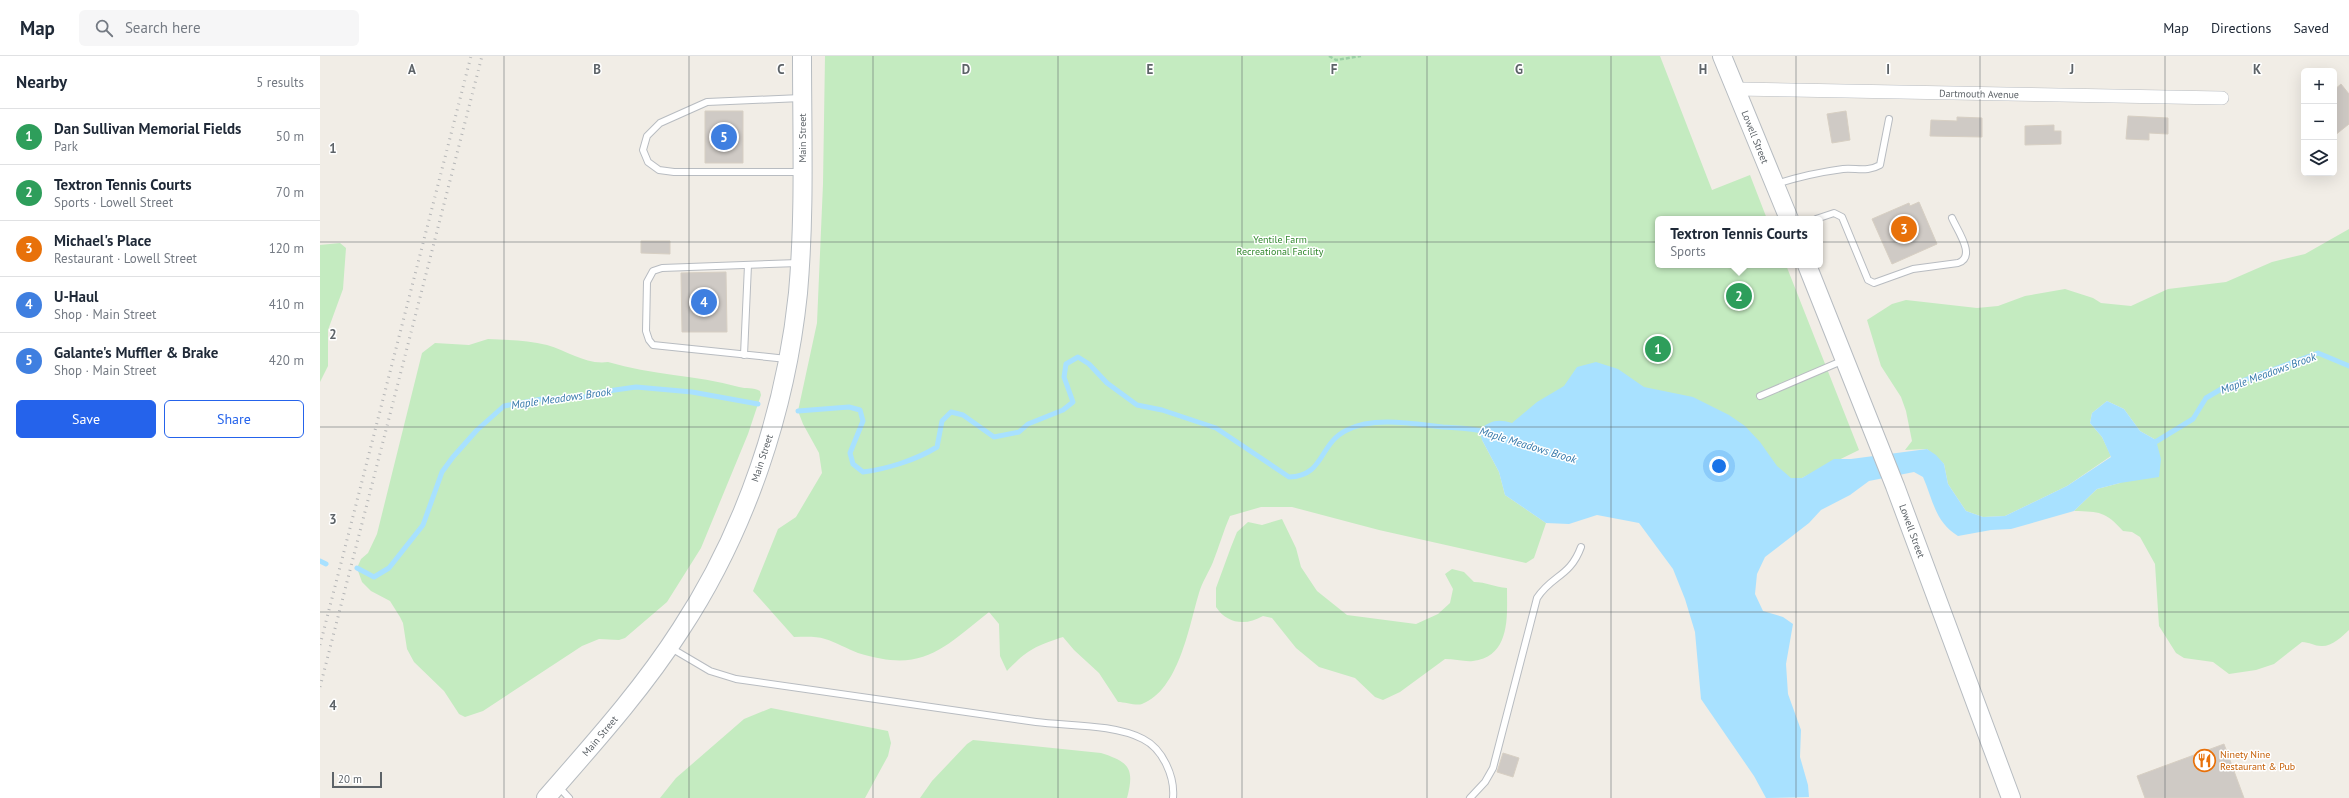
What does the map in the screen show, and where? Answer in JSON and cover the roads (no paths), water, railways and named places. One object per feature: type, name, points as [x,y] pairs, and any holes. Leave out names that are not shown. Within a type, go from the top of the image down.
[{"type":"main road","name":"Main Street","points":[[557,794],[669,647],[712,575],[751,490],[772,425],[788,359],[798,295],[802,172],[802,56]]},
{"type":"main road","name":"Lowell Street","points":[[1722,56],[1788,216]]},
{"type":"main road","name":"Lowell Street","points":[[1808,268],[1879,443],[2011,798]]},
{"type":"street","name":"Dartmouth Avenue","points":[[1736,89],[2222,98]]},
{"type":"lane","points":[[802,98],[707,102],[660,123],[647,136],[643,150],[648,162],[659,170],[674,172],[802,172]]},
{"type":"lane","points":[[1774,184],[1803,175],[1845,169],[1872,170],[1880,165],[1889,119]]},
{"type":"lane","points":[[1823,217],[1834,213],[1842,217],[1868,280],[1874,283],[1913,269],[1958,263],[1963,260],[1966,255],[1966,249],[1952,218]]},
{"type":"lane","points":[[788,359],[659,347],[651,343],[646,331],[647,282],[651,273],[659,268],[800,263]]},
{"type":"lane","points":[[744,355],[748,265]]},
{"type":"lane","points":[[1760,396],[1846,360]]},
{"type":"lane","points":[[1470,798],[1485,782],[1493,768],[1537,598],[1549,583],[1571,567],[1581,547]]},
{"type":"lane","points":[[669,647],[710,671],[736,679],[1046,723],[1120,731],[1144,739],[1158,751],[1170,773],[1173,798]]},
{"type":"water","points":[[1596,362],[1618,369],[1644,387],[1693,397],[1729,415],[1745,426],[1760,442],[1777,466],[1791,478],[1802,478],[1834,459],[1851,459],[1927,449],[1936,455],[1944,464],[1948,484],[1966,511],[1983,517],[2005,516],[2067,486],[2111,457],[2102,437],[2090,423],[2092,413],[2107,401],[2124,409],[2140,431],[2156,440],[2161,459],[2159,477],[2120,483],[2097,489],[2074,511],[2011,529],[1991,530],[1958,536],[1944,524],[1939,517],[1923,477],[1914,472],[1869,481],[1850,495],[1821,510],[1809,523],[1765,557],[1757,574],[1755,594],[1763,611],[1783,617],[1793,624],[1786,664],[1788,694],[1801,730],[1800,757],[1808,785],[1809,797],[1766,798],[1754,776],[1701,699],[1695,632],[1685,599],[1673,569],[1639,523],[1597,515],[1569,524],[1546,523],[1505,495],[1499,472],[1482,440],[1479,430],[1483,427],[1495,421],[1512,423],[1537,402],[1564,386],[1577,367]]},
{"type":"waterway","name":"Maple Meadows Brook","points":[[2152,444],[2193,419],[2206,398],[2223,388],[2318,353],[2349,366]]},
{"type":"waterway","name":"Maple Meadows Brook","points":[[798,411],[849,407],[860,410],[863,421],[850,453],[853,464],[863,472],[872,471],[911,460],[937,447],[942,421],[951,412],[963,415],[994,437],[1019,432],[1028,424],[1063,410],[1073,402],[1064,377],[1066,364],[1078,357],[1089,364],[1107,383],[1137,405],[1162,410],[1216,428],[1289,477],[1301,475],[1309,471],[1316,465],[1331,443],[1338,436],[1347,430],[1369,423],[1395,422],[1470,429],[1486,432]]},
{"type":"waterway","name":"Maple Meadows Brook","points":[[357,568],[374,577],[389,568],[423,525],[442,472],[477,430],[504,406],[542,399],[584,397],[601,392],[636,387],[692,392],[758,404]]},
{"type":"waterway","name":"Maple Meadows Brook","points":[[320,561],[326,564]]},
{"type":"railway","points":[[320,645],[471,56]]},
{"type":"railway","points":[[320,687],[482,56]]},
{"type":"place","name":"Galante's Muffler & Brake","points":[[724,137]]},
{"type":"place","name":"Michael's Place","points":[[1904,229]]},
{"type":"place","name":"Textron Tennis Courts","points":[[1739,296]]},
{"type":"place","name":"U-Haul","points":[[704,302]]},
{"type":"place","name":"Dan Sullivan Memorial Fields","points":[[1658,349]]},
{"type":"place","name":"Ninety Nine Restaurant & Pub","points":[[2205,760]]},
{"type":"park label","name":"Yentile Farm Recreational Facility","points":[[1280,244]]}]
